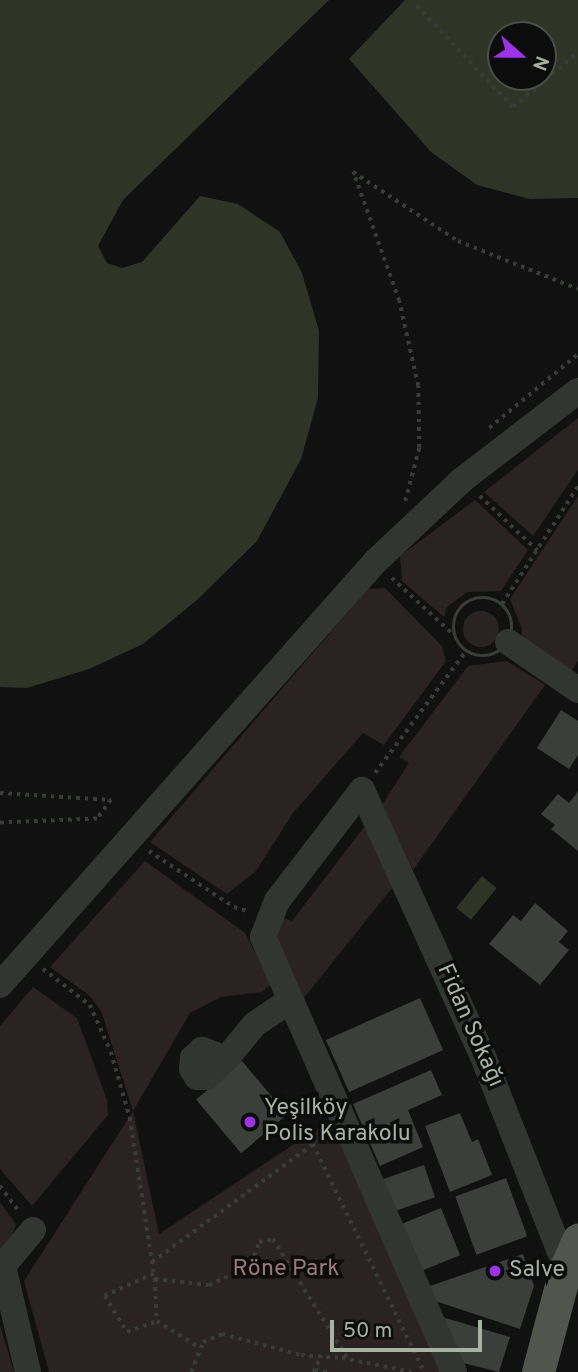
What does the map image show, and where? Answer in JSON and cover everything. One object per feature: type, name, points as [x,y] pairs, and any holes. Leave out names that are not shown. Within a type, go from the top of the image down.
[{"type":"main road","points":[[538,1372],[572,1254]]},
{"type":"street","points":[[0,985],[375,562],[462,480],[578,391]]},
{"type":"street","points":[[508,642],[578,690]]},
{"type":"street","points":[[362,790],[268,918],[263,937],[454,1372]]},
{"type":"street","name":"Fidan Sokağı","points":[[362,790],[572,1254]]},
{"type":"street","points":[[226,1059],[255,1024],[291,1000]]},
{"type":"street","points":[[28,1372],[3,1266],[33,1230]]},
{"type":"path","points":[[417,6],[513,107],[577,54]]},
{"type":"path","points":[[414,497],[404,506],[419,448],[418,387],[399,301],[353,172],[458,242],[578,289]]},
{"type":"path","points":[[482,434],[578,354]]},
{"type":"path","points":[[462,480],[537,550]]},
{"type":"path","points":[[502,604],[578,486]]},
{"type":"path","points":[[375,562],[455,636],[466,651],[494,654],[508,642],[511,618],[502,604],[484,597],[467,603],[455,617],[455,636]]},
{"type":"path","points":[[362,790],[466,651]]},
{"type":"path","points":[[0,793],[111,800],[97,819],[0,823]]},
{"type":"path","points":[[129,839],[234,907],[268,918]]},
{"type":"path","points":[[24,955],[90,1005],[111,1052],[130,1118],[155,1276],[157,1321]]},
{"type":"path","points":[[152,1262],[313,1144],[424,1372]]},
{"type":"path","points":[[0,1186],[33,1230]]},
{"type":"path","points":[[157,1321],[127,1332],[105,1296],[155,1276],[209,1284],[233,1274],[254,1256],[259,1242],[273,1239],[348,1359]]},
{"type":"path","points":[[157,1321],[200,1348]]},
{"type":"path","points":[[191,1372],[203,1342],[222,1334],[321,1356],[412,1372]]},
{"type":"path","points":[[321,1356],[314,1371],[327,1372]]},
{"type":"green space","points":[[578,418],[578,470],[533,536],[484,492]]},
{"type":"green space","points":[[578,496],[578,661],[570,673],[522,642],[522,629],[510,599]]},
{"type":"green space","points":[[475,500],[528,550],[501,591],[467,592],[447,607],[444,617],[402,581],[400,556]]},
{"type":"green space","points":[[385,588],[442,646],[446,661],[384,745],[363,733],[293,813],[256,871],[227,894],[150,842],[368,589]]},
{"type":"green space","points":[[481,611],[494,616],[499,629],[494,642],[481,647],[468,642],[463,629],[468,616]]},
{"type":"green space","points":[[507,661],[545,685],[413,870],[382,805],[409,763],[399,757],[468,666]]},
{"type":"green space","points":[[368,822],[396,883],[304,998],[275,937],[280,917],[292,921]]},
{"type":"green space","points":[[145,861],[245,933],[272,984],[262,992],[221,997],[190,1013],[133,1111],[101,1011],[90,996],[50,967]]},
{"type":"green space","points":[[33,987],[77,1018],[107,1100],[108,1115],[32,1206],[0,1169],[0,1026]]},
{"type":"green space","name":"Röne Park","points":[[133,1111],[159,1234],[329,1121],[443,1372],[49,1372],[24,1281]]},
{"type":"green space","points":[[0,1202],[16,1225],[8,1246],[0,1253]]},
{"type":"green space","points":[[0,1325],[14,1372],[0,1372]]},
{"type":"shaded area","points":[[0,0],[329,0],[123,200],[98,246],[107,263],[122,268],[142,262],[200,196],[238,204],[280,232],[302,273],[319,331],[318,398],[301,459],[257,541],[197,600],[143,644],[89,669],[27,688],[0,687]]},
{"type":"shaded area","points":[[405,0],[578,0],[578,198],[530,199],[477,185],[431,152],[349,59]]},
{"type":"shaded area","points":[[482,876],[497,888],[471,920],[456,908]]},
{"type":"building","points":[[561,710],[578,721],[578,755],[569,769],[537,748]]},
{"type":"building","points":[[578,791],[578,851],[551,829],[555,825],[541,814],[558,794],[569,803]]},
{"type":"building","points":[[535,903],[568,931],[559,942],[569,950],[540,985],[489,944],[513,915],[521,921]]},
{"type":"building","points":[[420,998],[443,1050],[349,1092],[326,1040]]},
{"type":"building","points":[[242,1061],[287,1115],[241,1153],[196,1100]]},
{"type":"building","points":[[431,1070],[442,1095],[408,1110],[423,1147],[380,1166],[353,1104]]},
{"type":"building","points":[[460,1113],[472,1142],[478,1139],[492,1175],[450,1192],[425,1126]]},
{"type":"building","points":[[424,1165],[435,1197],[394,1211],[383,1179]]},
{"type":"building","points":[[506,1178],[527,1236],[476,1255],[455,1196]]},
{"type":"building","points":[[441,1208],[460,1255],[421,1271],[402,1224]]},
{"type":"building","points":[[523,1254],[534,1286],[520,1329],[432,1300],[427,1287]]},
{"type":"building","points":[[442,1317],[510,1337],[499,1372],[459,1362]]},
{"type":"place","name":"Yeşilköy Polis Karakolu","points":[[250,1122]]},
{"type":"place","name":"Salve","points":[[495,1271]]}]
